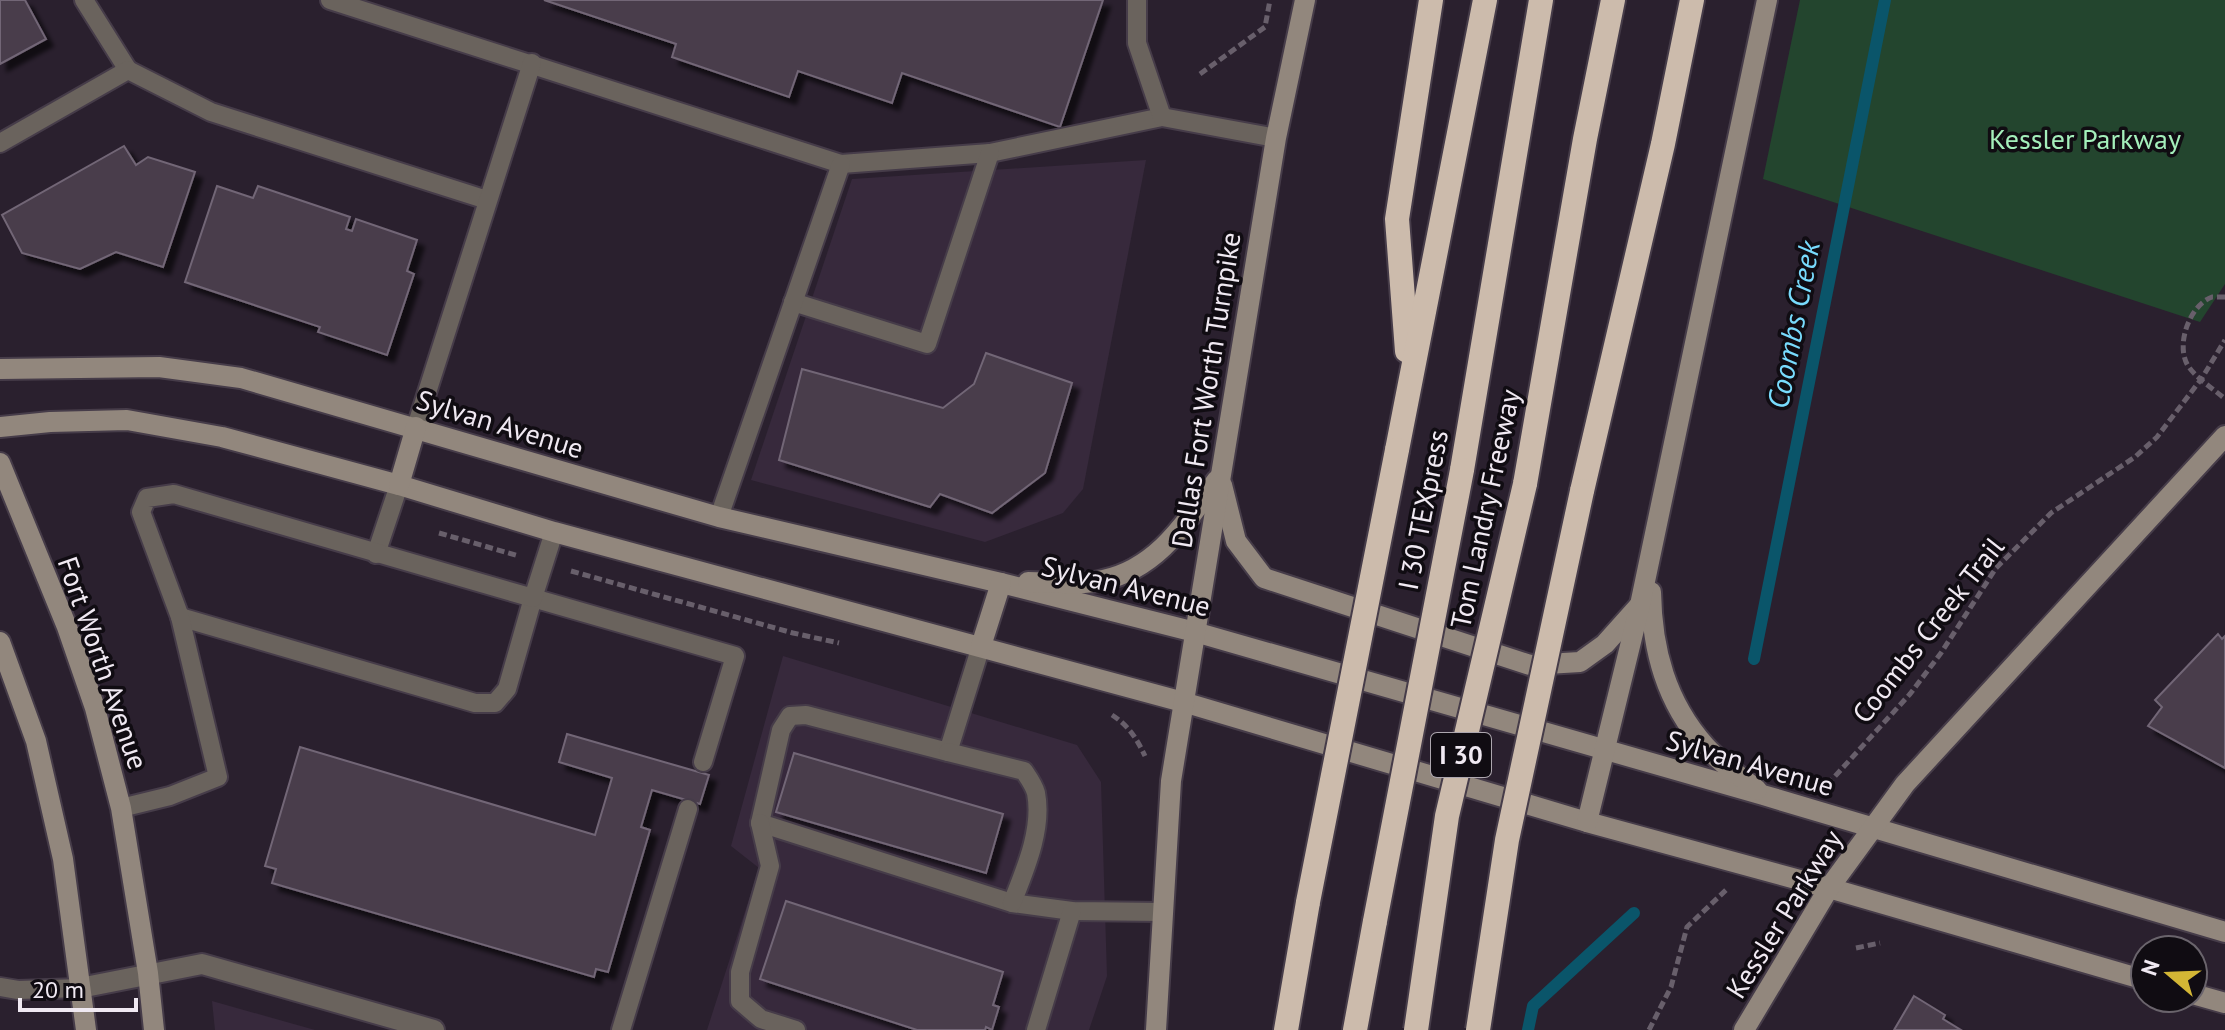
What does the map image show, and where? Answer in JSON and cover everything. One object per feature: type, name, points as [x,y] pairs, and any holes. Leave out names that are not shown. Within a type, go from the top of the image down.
[{"type":"highway","points":[[1410,381],[1397,219],[1431,0]]},
{"type":"highway","points":[[1286,1030],[1308,902],[1485,0]]},
{"type":"highway","name":"I 30 TEXpress","points":[[1355,1030],[1462,470],[1541,0]]},
{"type":"highway","name":"Tom Landry Freeway","points":[[1416,1030],[1447,816],[1525,484],[1585,139],[1613,0]]},
{"type":"highway","points":[[1478,1030],[1507,840],[1582,491],[1663,144],[1692,0]]},
{"type":"main road","name":"Dallas Fort Worth Turnpike","points":[[1156,1030],[1171,781],[1276,138],[1305,0]]},
{"type":"main road","points":[[1587,822],[1640,605],[1767,0]]},
{"type":"main road","name":"Sylvan Avenue","points":[[0,369],[159,367],[241,378],[719,517],[1195,632],[2225,932]]},
{"type":"main road","points":[[0,427],[127,420],[222,437],[399,485],[554,532],[1183,702],[1587,822],[2129,975]]},
{"type":"main road","points":[[399,485],[416,427]]},
{"type":"main road","name":"Kessler Parkway","points":[[1744,1030],[1829,888],[1905,784],[2225,436]]},
{"type":"main road","name":"Fort Worth Avenue","points":[[0,463],[67,627],[95,708],[121,808],[148,973],[154,1030]]},
{"type":"main road","points":[[1220,477],[1236,541],[1264,578],[1530,665],[1580,662],[1605,644],[1640,605]]},
{"type":"main road","points":[[981,646],[1001,583],[1101,581],[1141,567],[1174,538],[1220,477]]},
{"type":"main road","points":[[1651,552],[1652,628],[1662,672],[1677,709],[1707,748],[1763,795]]},
{"type":"main road","points":[[0,642],[36,741],[63,859],[86,1030]]},
{"type":"street","points":[[80,988],[202,964],[434,1030]]},
{"type":"lane","points":[[84,0],[128,70],[211,112],[487,200]]},
{"type":"lane","points":[[330,0],[841,164],[990,153],[1162,117],[1276,138]]},
{"type":"lane","points":[[1137,0],[1137,43],[1162,117]]},
{"type":"lane","points":[[416,427],[532,63]]},
{"type":"lane","points":[[0,143],[128,70]]},
{"type":"lane","points":[[793,302],[927,344],[990,153]]},
{"type":"lane","points":[[719,517],[841,164]]},
{"type":"lane","points":[[376,554],[399,485]]},
{"type":"lane","points":[[121,808],[170,796],[218,777],[180,617],[141,512],[147,498],[174,494],[735,656],[703,762]]},
{"type":"lane","points":[[180,617],[475,703],[495,703],[507,689],[554,532]]},
{"type":"lane","points":[[948,752],[981,646]]},
{"type":"lane","points":[[796,1030],[761,1019],[740,1001],[740,972],[770,866],[760,823],[781,730],[790,716],[806,715],[1024,771],[1036,791],[1036,813],[1031,853],[1012,903]]},
{"type":"lane","points":[[621,1030],[688,809]]},
{"type":"lane","points":[[760,823],[1012,903],[1072,911],[1163,912]]},
{"type":"lane","points":[[1036,1030],[1072,911]]},
{"type":"lane","points":[[0,987],[18,990],[80,988]]},
{"type":"path","points":[[1200,74],[1265,27],[1270,0]]},
{"type":"path","points":[[2225,297],[2212,297],[2199,308],[2187,324],[2183,342],[2187,363],[2225,399]]},
{"type":"path","name":"Coombs Creek Trail","points":[[1832,780],[1910,694],[1941,653],[1996,568],[2051,513],[2135,457],[2157,437],[2202,378],[2225,340]]},
{"type":"path","points":[[439,533],[793,633],[849,645]]},
{"type":"path","points":[[1105,711],[1123,722],[1137,738],[1146,758],[1146,769]]},
{"type":"path","points":[[1649,1030],[1671,987],[1687,927],[1701,911],[1712,905]]},
{"type":"path","points":[[1856,948],[1880,943]]},
{"type":"shaded area","points":[[1146,160],[1083,489],[1063,513],[985,542],[751,480],[852,179]]},
{"type":"shaded area","points":[[783,656],[1077,745],[1101,782],[1107,976],[1089,1030],[707,1030],[759,868],[731,846]]},
{"type":"shaded area","points":[[212,1001],[315,1030],[215,1030]]},
{"type":"green space","name":"Kessler Parkway","points":[[1800,0],[2225,0],[2225,284],[2200,322],[1763,179]]},
{"type":"building","points":[[0,0],[25,0],[46,39],[0,64]]},
{"type":"building","points":[[544,0],[1103,0],[1060,127],[902,73],[892,103],[798,71],[789,97],[672,57],[676,44]]},
{"type":"building","points":[[124,146],[136,165],[148,157],[195,172],[163,267],[116,252],[80,269],[22,253],[2,215]]},
{"type":"building","points":[[217,186],[253,198],[258,186],[350,217],[346,229],[352,231],[356,219],[417,240],[407,271],[414,274],[387,355],[318,332],[320,327],[185,282]]},
{"type":"building","points":[[986,353],[1072,383],[1045,473],[992,513],[940,494],[930,507],[779,460],[802,369],[943,408],[974,384]]},
{"type":"building","points":[[2218,634],[2222,639],[2225,636],[2225,768],[2148,726],[2162,707],[2155,700]]},
{"type":"building","points":[[567,734],[709,775],[700,804],[652,790],[641,827],[650,830],[608,972],[596,969],[594,977],[272,883],[276,869],[265,866],[300,747],[595,835],[612,778],[559,762]]},
{"type":"building","points":[[794,753],[1003,814],[986,873],[776,812]]},
{"type":"building","points":[[786,901],[1003,972],[993,1005],[999,1007],[992,1030],[986,1027],[985,1030],[917,1030],[760,979]]},
{"type":"building","points":[[1914,996],[1945,1015],[1943,1019],[1961,1030],[1894,1030]]},
{"type":"waterway","name":"Coombs Creek","points":[[1754,659],[1885,0]]},
{"type":"waterway","name":"Coombs Creek","points":[[1528,1030],[1533,1006],[1634,913]]}]
